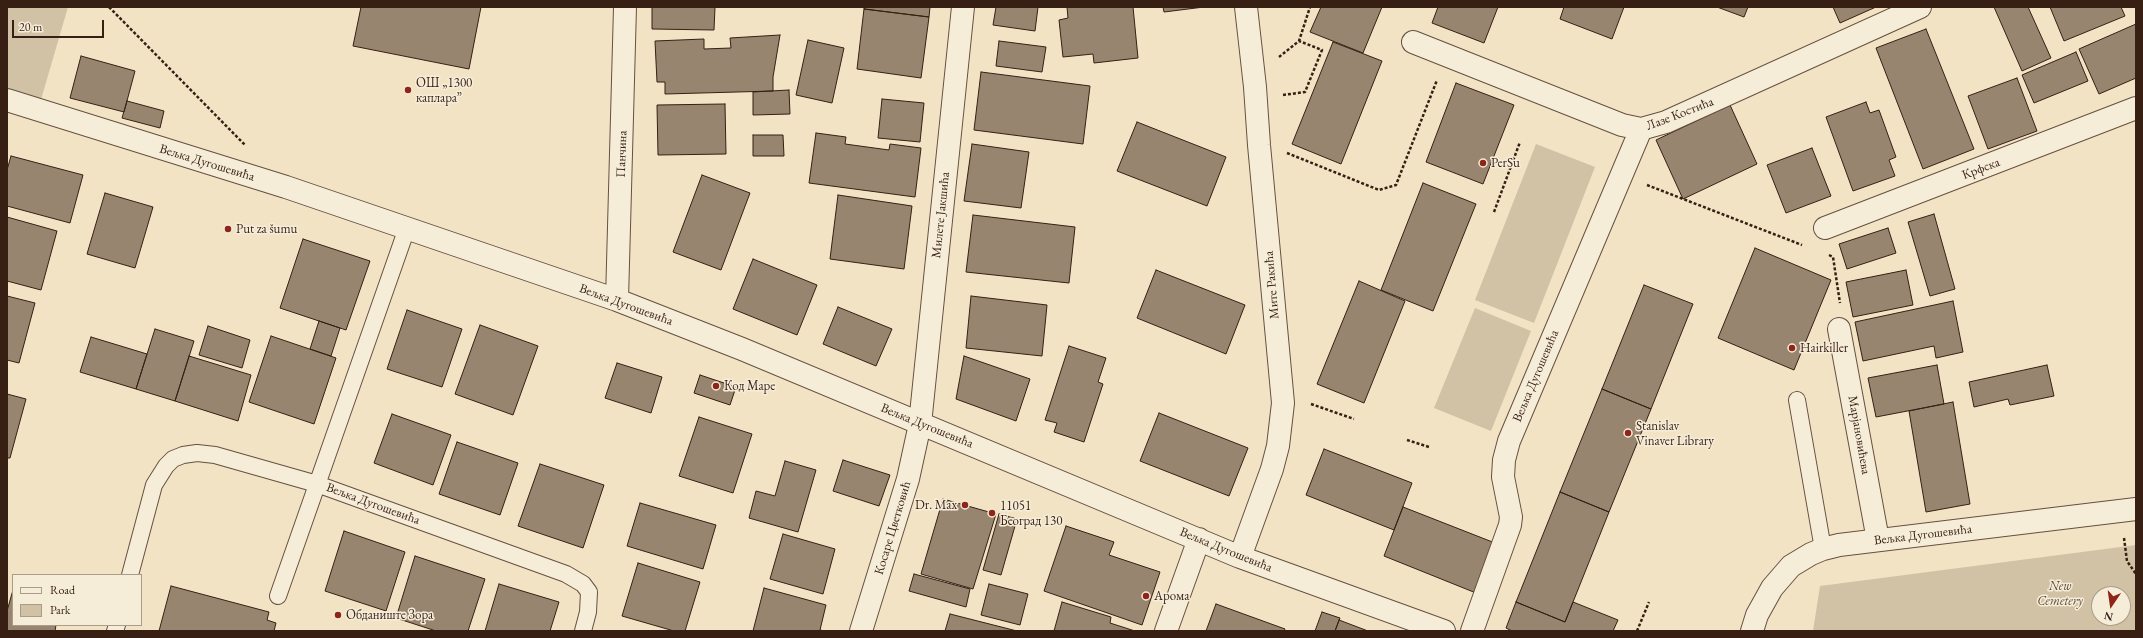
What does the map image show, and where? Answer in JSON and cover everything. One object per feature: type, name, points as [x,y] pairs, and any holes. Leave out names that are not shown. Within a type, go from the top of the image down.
[{"type":"street","name":"Панчина","points":[[617,300],[625,7]]},
{"type":"street","name":"Милете Јакшића","points":[[920,424],[963,7]]},
{"type":"street","name":"Мите Ракића","points":[[1240,557],[1272,469],[1278,446],[1283,403],[1254,77],[1246,7]]},
{"type":"street","name":"Лазе Костића","points":[[1412,42],[1615,122],[1632,128],[1641,129],[1666,122],[1920,7]]},
{"type":"street","name":"Вељка Дугошевића","points":[[7,100],[286,187],[617,300],[742,349],[1240,557],[1444,631]]},
{"type":"street","name":"Крфска","points":[[1825,228],[2136,108]]},
{"type":"street","name":"Вељка Дугошевића","points":[[1472,631],[1510,525],[1511,517],[1503,477],[1504,460],[1509,441],[1641,129]]},
{"type":"street","name":"Марјановићева","points":[[1839,329],[1878,540]]},
{"type":"street","name":"Косаре Цветковић","points":[[861,631],[908,479],[920,424]]},
{"type":"street","name":"Вељка Дугошевића","points":[[1752,631],[1757,615],[1772,588],[1791,566],[1811,554],[1823,549],[1839,545],[1878,540],[2136,509]]},
{"type":"street","points":[[1166,631],[1198,539]]},
{"type":"lane","name":"Вељка Дугошевића","points":[[278,596],[407,228]]},
{"type":"lane","points":[[1797,400],[1823,549]]},
{"type":"lane","name":"Вељка Дугошевића","points":[[130,574],[154,485],[166,466],[173,459],[183,455],[197,453],[215,455],[317,484],[566,574],[583,584],[589,592],[588,612],[583,631]]},
{"type":"path","points":[[109,7],[249,149]]},
{"type":"path","points":[[1254,77],[1299,41],[1310,7]]},
{"type":"path","points":[[1278,96],[1305,92],[1322,50],[1299,41]]},
{"type":"path","points":[[1283,151],[1379,190],[1396,185],[1436,83]]},
{"type":"path","points":[[1494,212],[1520,142]]},
{"type":"path","points":[[1622,175],[1833,257],[1841,314],[1839,329]]},
{"type":"path","points":[[1816,250],[1825,228]]},
{"type":"path","points":[[1303,401],[1354,419]]},
{"type":"path","points":[[1407,440],[1429,447]]},
{"type":"path","points":[[2124,533],[2127,561],[2136,574]]},
{"type":"path","points":[[1637,631],[1649,602]]},
{"type":"green space","points":[[7,7],[68,7],[40,103],[7,92]]},
{"type":"green space","points":[[1536,144],[1595,167],[1534,323],[1475,300]]},
{"type":"green space","points":[[1475,308],[1531,331],[1491,431],[1434,408]]},
{"type":"green space","name":"New Cemetery","points":[[2136,545],[2136,631],[1813,631],[1820,586]]},
{"type":"building","points":[[361,7],[481,7],[469,69],[353,46]]},
{"type":"building","points":[[652,7],[715,7],[714,30],[652,29]]},
{"type":"building","points":[[865,7],[930,7],[929,17],[864,9]]},
{"type":"building","points":[[996,7],[1038,7],[1035,31],[993,25]]},
{"type":"building","points":[[1067,7],[1133,7],[1138,58],[1094,63],[1093,54],[1063,57],[1059,20],[1068,18]]},
{"type":"building","points":[[1163,7],[1204,7],[1164,12]]},
{"type":"building","points":[[1321,7],[1382,7],[1363,53],[1310,32]]},
{"type":"building","points":[[1438,7],[1498,7],[1484,43],[1432,23]]},
{"type":"building","points":[[1564,7],[1624,7],[1612,39],[1560,19]]},
{"type":"building","points":[[1717,7],[1748,7],[1744,17]]},
{"type":"building","points":[[1833,7],[1876,7],[1840,23]]},
{"type":"building","points":[[1994,7],[2028,7],[2051,58],[2022,71]]},
{"type":"building","points":[[2050,7],[2121,7],[2125,16],[2064,41]]},
{"type":"building","points":[[864,9],[929,17],[921,78],[857,69]]},
{"type":"building","points":[[2136,24],[2136,78],[2099,94],[2079,49]]},
{"type":"building","points":[[1926,29],[1974,149],[1923,169],[1876,48]]},
{"type":"building","points":[[780,35],[773,77],[773,91],[665,94],[665,82],[657,82],[655,41],[704,39],[704,49],[731,48],[730,38]]},
{"type":"building","points":[[808,40],[844,48],[832,103],[796,95]]},
{"type":"building","points":[[999,41],[1046,47],[1042,72],[996,66]]},
{"type":"building","points":[[1333,42],[1382,61],[1341,164],[1292,144]]},
{"type":"building","points":[[2076,52],[2088,81],[2034,103],[2022,75]]},
{"type":"building","points":[[81,56],[135,71],[124,112],[70,98]]},
{"type":"building","points":[[981,72],[1090,86],[1083,144],[974,130]]},
{"type":"building","points":[[2017,78],[2037,131],[1988,149],[1968,96]]},
{"type":"building","points":[[1456,83],[1514,105],[1483,184],[1426,162]]},
{"type":"building","points":[[789,90],[790,114],[753,115],[753,92]]},
{"type":"building","points":[[882,99],[924,103],[920,142],[878,138]]},
{"type":"building","points":[[127,101],[164,111],[160,128],[122,118]]},
{"type":"building","points":[[1866,102],[1870,113],[1879,110],[1896,157],[1889,160],[1895,176],[1853,191],[1826,117]]},
{"type":"building","points":[[725,104],[726,154],[658,155],[657,105]]},
{"type":"building","points":[[1730,105],[1757,164],[1683,199],[1656,140]]},
{"type":"building","points":[[1137,122],[1226,157],[1207,206],[1117,171]]},
{"type":"building","points":[[816,133],[846,137],[845,144],[889,150],[890,144],[921,148],[915,197],[809,183]]},
{"type":"building","points":[[753,135],[783,135],[784,156],[753,156]]},
{"type":"building","points":[[972,144],[1029,152],[1021,208],[964,201]]},
{"type":"building","points":[[1812,148],[1831,196],[1786,213],[1767,165]]},
{"type":"building","points":[[11,156],[83,175],[70,223],[7,206],[7,170]]},
{"type":"building","points":[[702,175],[750,193],[721,270],[673,252]]},
{"type":"building","points":[[1423,183],[1476,204],[1433,311],[1381,290]]},
{"type":"building","points":[[105,193],[153,207],[135,268],[87,254]]},
{"type":"building","points":[[838,195],[912,206],[904,269],[830,259]]},
{"type":"building","points":[[1934,214],[1955,289],[1930,296],[1908,222]]},
{"type":"building","points":[[973,215],[1075,227],[1069,283],[966,272]]},
{"type":"building","points":[[7,217],[57,231],[41,290],[7,281]]},
{"type":"building","points":[[1888,228],[1896,253],[1847,269],[1839,244]]},
{"type":"building","points":[[303,239],[370,261],[346,330],[280,308]]},
{"type":"building","points":[[1755,248],[1831,280],[1794,370],[1718,338]]},
{"type":"building","points":[[753,259],[817,285],[797,335],[733,309]]},
{"type":"building","points":[[1156,270],[1245,305],[1226,354],[1137,318]]},
{"type":"building","points":[[1906,270],[1913,305],[1853,317],[1846,282]]},
{"type":"building","points":[[1359,281],[1405,301],[1364,403],[1317,384]]},
{"type":"building","points":[[1644,285],[1693,304],[1651,409],[1602,389]]},
{"type":"building","points":[[7,296],[35,303],[19,363],[7,360]]},
{"type":"building","points":[[971,296],[1047,305],[1042,356],[966,348]]},
{"type":"building","points":[[1953,301],[1963,352],[1936,358],[1934,346],[1863,361],[1855,322]]},
{"type":"building","points":[[838,307],[892,329],[876,366],[823,344]]},
{"type":"building","points":[[407,310],[462,329],[442,387],[387,369]]},
{"type":"building","points":[[319,321],[340,328],[331,356],[310,349]]},
{"type":"building","points":[[480,325],[538,346],[513,415],[455,394]]},
{"type":"building","points":[[208,326],[250,340],[242,368],[199,355]]},
{"type":"building","points":[[155,329],[194,341],[175,401],[136,389]]},
{"type":"building","points":[[271,336],[336,358],[314,424],[249,402]]},
{"type":"building","points":[[91,337],[147,354],[136,389],[80,372]]},
{"type":"building","points":[[1069,346],[1106,358],[1098,382],[1103,384],[1084,442],[1054,432],[1057,423],[1045,420]]},
{"type":"building","points":[[189,356],[251,375],[238,421],[175,401]]},
{"type":"building","points":[[964,356],[1030,379],[1016,421],[956,399]]},
{"type":"building","points":[[617,363],[662,377],[651,413],[605,398]]},
{"type":"building","points":[[1937,365],[1944,404],[1876,417],[1868,378]]},
{"type":"building","points":[[2047,365],[2054,396],[2010,405],[2008,399],[1974,407],[1969,382]]},
{"type":"building","points":[[700,375],[736,387],[730,405],[694,393]]},
{"type":"building","points":[[1602,389],[1651,409],[1609,512],[1560,492]]},
{"type":"building","points":[[7,394],[26,399],[10,458],[7,458]]},
{"type":"building","points":[[1953,402],[1970,504],[1926,512],[1909,411]]},
{"type":"building","points":[[1159,413],[1248,448],[1229,496],[1140,461]]},
{"type":"building","points":[[392,414],[451,435],[433,485],[374,463]]},
{"type":"building","points":[[699,417],[752,434],[733,493],[679,476]]},
{"type":"building","points":[[457,442],[518,463],[500,515],[439,494]]},
{"type":"building","points":[[1324,449],[1412,483],[1394,530],[1306,495]]},
{"type":"building","points":[[843,460],[890,475],[879,506],[833,491]]},
{"type":"building","points":[[785,461],[816,470],[798,532],[749,518],[756,491],[775,496]]},
{"type":"building","points":[[540,464],[604,485],[583,548],[518,526]]},
{"type":"building","points":[[1560,492],[1609,512],[1565,622],[1516,602]]},
{"type":"building","points":[[943,499],[996,514],[973,589],[921,574]]},
{"type":"building","points":[[640,503],[716,525],[703,569],[627,546]]},
{"type":"building","points":[[1403,507],[1495,543],[1476,593],[1384,556]]},
{"type":"building","points":[[999,514],[1017,519],[1001,575],[983,570]]},
{"type":"building","points":[[1066,526],[1114,542],[1109,555],[1160,572],[1142,625],[1044,591]]},
{"type":"building","points":[[344,531],[405,552],[386,611],[325,591]]},
{"type":"building","points":[[783,534],[835,549],[823,594],[770,579]]},
{"type":"building","points":[[415,556],[485,579],[468,631],[436,631],[396,618]]},
{"type":"building","points":[[638,563],[700,582],[685,631],[674,631],[622,616]]},
{"type":"building","points":[[914,574],[970,589],[966,607],[909,591]]},
{"type":"building","points":[[499,584],[559,602],[550,631],[485,631]]},
{"type":"building","points":[[989,584],[1028,594],[1020,625],[981,615]]},
{"type":"building","points":[[171,586],[269,612],[267,620],[276,623],[274,631],[159,631]]},
{"type":"building","points":[[764,588],[826,605],[820,630],[825,631],[753,631]]},
{"type":"building","points":[[12,594],[12,626],[56,626],[55,631],[7,631],[7,611]]},
{"type":"building","points":[[1062,602],[1111,617],[1110,623],[1135,631],[1054,631]]},
{"type":"building","points":[[1516,602],[1565,622],[1573,602],[1618,620],[1613,631],[1512,631],[1506,628]]},
{"type":"building","points":[[1216,604],[1285,629],[1284,631],[1206,631]]},
{"type":"building","points":[[1322,612],[1340,618],[1335,631],[1315,631]]},
{"type":"building","points":[[950,614],[1017,631],[945,631]]},
{"type":"building","points":[[1339,620],[1368,631],[1335,631]]},
{"type":"place","name":"ОШ „1300 каплара”","points":[[408,90]]},
{"type":"place","name":"PerSu","points":[[1483,163]]},
{"type":"place","name":"Put za šumu","points":[[228,229]]},
{"type":"place","name":"Hairkiller","points":[[1792,348]]},
{"type":"place","name":"Код Маре","points":[[716,386]]},
{"type":"place","name":"Stanislav Vinaver Library","points":[[1628,433]]},
{"type":"place","name":"Dr. Max","points":[[965,505]]},
{"type":"place","name":"11051 Београд 130","points":[[992,513]]},
{"type":"place","name":"Арома","points":[[1146,596]]},
{"type":"place","name":"Обданиште Зора","points":[[338,615]]}]
